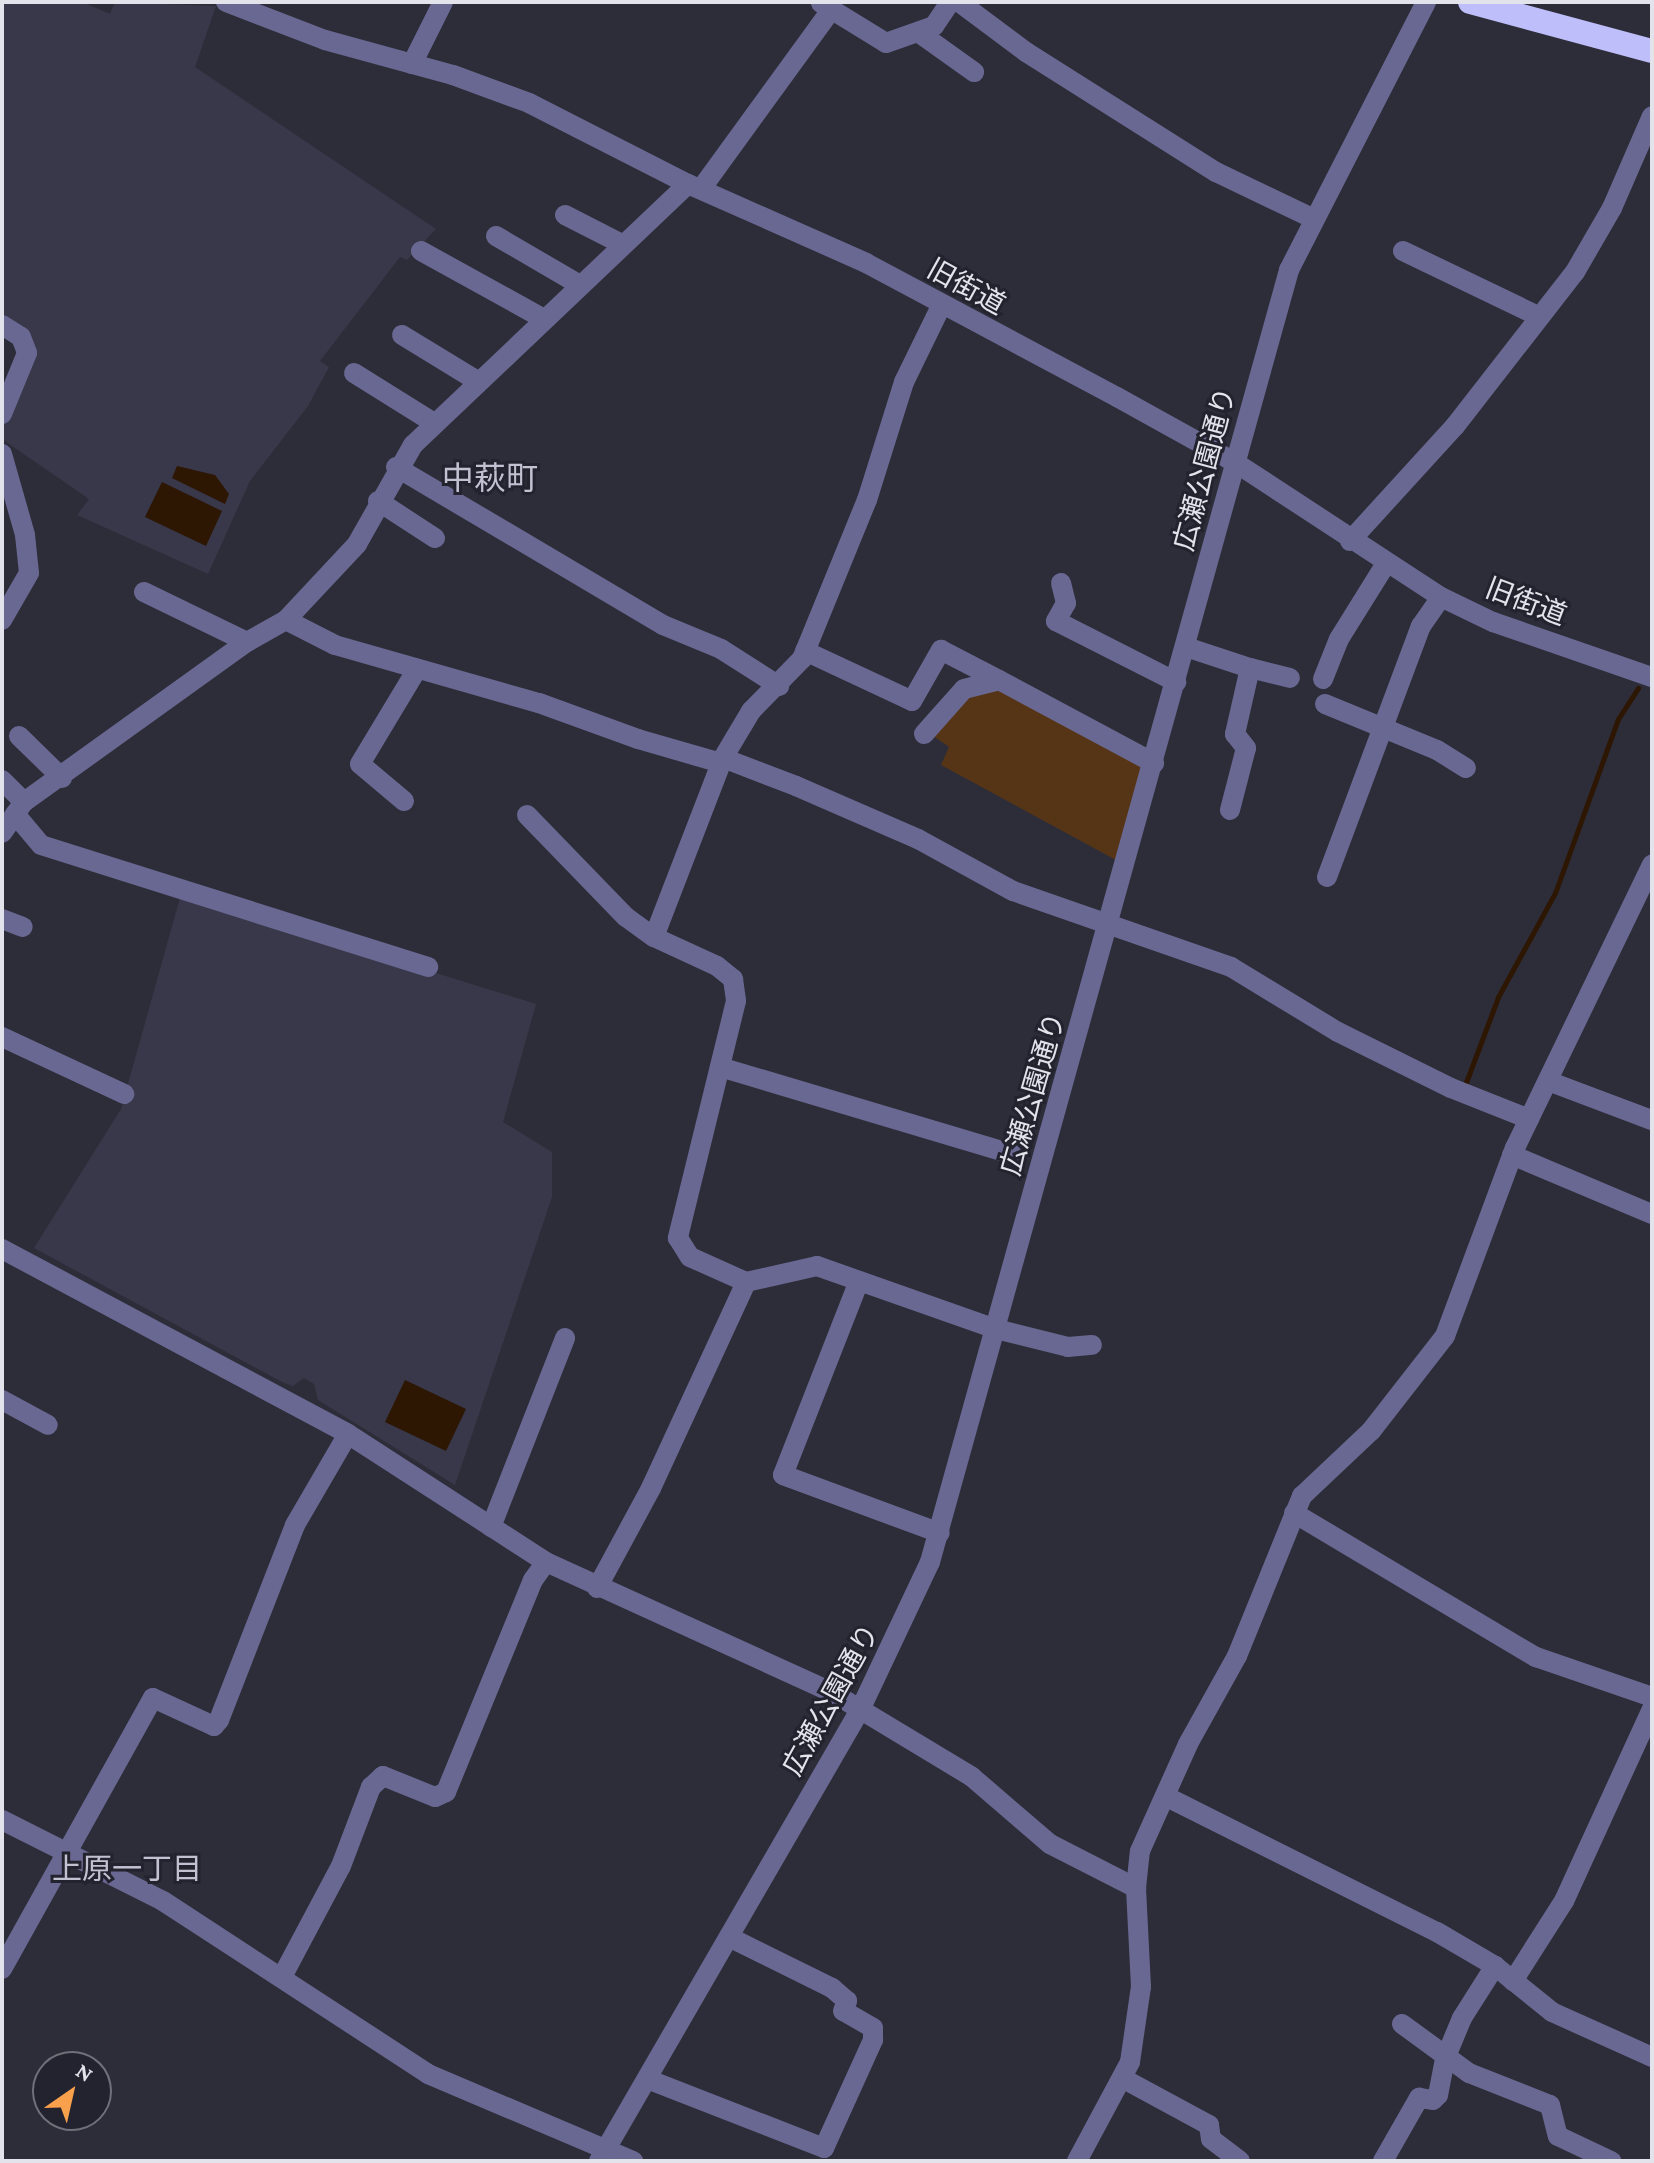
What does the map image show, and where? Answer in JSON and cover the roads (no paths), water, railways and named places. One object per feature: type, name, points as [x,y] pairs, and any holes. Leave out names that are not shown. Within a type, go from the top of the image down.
[{"type":"highway","points":[[1470,2],[1652,51]]},
{"type":"street","name":"旧街道","points":[[226,2],[247,6],[529,103],[695,187],[853,257],[1236,463],[1385,565],[1441,597],[1493,622],[1652,677]]},
{"type":"street","points":[[412,64],[443,2]]},
{"type":"street","name":"広瀬公園通り","points":[[603,2155],[860,1710],[899,1636],[940,1533],[1289,270],[1312,218],[1426,2]]},
{"type":"street","points":[[2,833],[19,808],[247,642],[286,620],[357,544],[396,467],[434,423],[622,244],[695,187],[826,6],[886,43],[934,26],[945,5],[1026,52],[1216,172],[1312,218]]},
{"type":"street","points":[[918,32],[974,72]]},
{"type":"street","points":[[1350,541],[1455,426],[1597,238],[1652,116]]},
{"type":"street","points":[[565,215],[622,244]]},
{"type":"street","points":[[496,236],[580,285]]},
{"type":"street","points":[[421,251],[544,319]]},
{"type":"street","points":[[1403,251],[1536,315]]},
{"type":"street","points":[[654,937],[722,761],[751,711],[779,686],[805,651],[876,476],[904,382],[941,306]]},
{"type":"street","points":[[2,325],[21,337],[27,353],[2,414]]},
{"type":"street","points":[[402,335],[479,382]]},
{"type":"street","points":[[354,373],[434,423]]},
{"type":"street","points":[[2,454],[25,535],[29,573],[2,620]]},
{"type":"street","points":[[396,467],[663,625],[721,649],[779,686]]},
{"type":"street","points":[[378,501],[435,538]]},
{"type":"street","points":[[1323,679],[1339,639],[1385,565]]},
{"type":"street","points":[[1061,583],[1066,603],[1056,621],[1176,682]]},
{"type":"street","points":[[144,592],[247,642]]},
{"type":"street","points":[[1327,877],[1421,626],[1441,597]]},
{"type":"street","points":[[286,620],[335,645],[722,761],[918,839],[1013,891],[1109,928],[1231,967],[1338,1032],[1451,1088],[1529,1119]]},
{"type":"street","points":[[1186,647],[1290,678]]},
{"type":"street","points":[[805,651],[912,701],[941,650],[1154,763]]},
{"type":"street","points":[[1230,810],[1246,748],[1235,734],[1250,668]]},
{"type":"street","points":[[404,801],[360,764],[417,669]]},
{"type":"street","points":[[924,734],[964,689],[999,680]]},
{"type":"street","points":[[1325,704],[1382,726],[1466,768]]},
{"type":"street","points":[[19,736],[62,778]]},
{"type":"street","points":[[2,780],[41,845],[428,967]]},
{"type":"street","points":[[527,815],[626,917],[654,937],[717,966],[733,979],[736,1001],[678,1238],[690,1257],[746,1282],[817,1266],[996,1329],[1068,1347],[1092,1345]]},
{"type":"street","points":[[1077,2161],[1122,2078],[1141,1987],[1136,1888],[1140,1851],[1237,1656],[1302,1496],[1371,1431],[1445,1336],[1512,1155],[1652,864]]},
{"type":"street","points":[[2,919],[23,927]]},
{"type":"street","points":[[2,1037],[124,1094]]},
{"type":"street","points":[[720,1067],[1011,1154]]},
{"type":"street","points":[[1548,1081],[1652,1120]]},
{"type":"street","points":[[1512,1155],[1652,1214]]},
{"type":"street","points":[[2,1249],[348,1434],[546,1562],[860,1710],[972,1777],[1050,1844],[1123,1886],[1136,1888]]},
{"type":"street","points":[[859,1281],[783,1475],[940,1533]]},
{"type":"street","points":[[597,1588],[651,1488],[746,1282]]},
{"type":"street","points":[[491,1527],[565,1338]]},
{"type":"street","points":[[2,1400],[48,1425]]},
{"type":"street","points":[[2,1969],[153,1698],[214,1726],[219,1720],[295,1525],[348,1434]]},
{"type":"street","points":[[1294,1513],[1536,1657],[1652,1697]]},
{"type":"street","points":[[283,1975],[341,1866],[371,1787],[383,1776],[435,1797],[446,1792],[533,1580],[546,1562]]},
{"type":"street","points":[[1513,1981],[1564,1901],[1652,1709]]},
{"type":"street","points":[[1165,1796],[1495,1966],[1552,2012],[1652,2057]]},
{"type":"street","points":[[2,1820],[163,1901],[283,1975],[428,2074],[603,2155],[633,2161]]},
{"type":"street","points":[[647,2079],[824,2148],[873,2040],[873,2028],[843,2011],[847,2001],[832,1988],[729,1937]]},
{"type":"street","points":[[1383,2161],[1419,2098],[1433,2100],[1438,2095],[1445,2059],[1462,2018],[1495,1966]]},
{"type":"street","points":[[1402,2024],[1445,2059],[1550,2105],[1558,2136],[1611,2161]]},
{"type":"street","points":[[1122,2078],[1209,2125],[1211,2139],[1240,2161]]},
{"type":"waterway","points":[[1465,1085],[1498,997],[1555,893],[1618,719],[1638,688]]},
{"type":"district","name":"中萩町","points":[[490,478]]},
{"type":"district","name":"上原一丁目","points":[[127,1869]]}]
